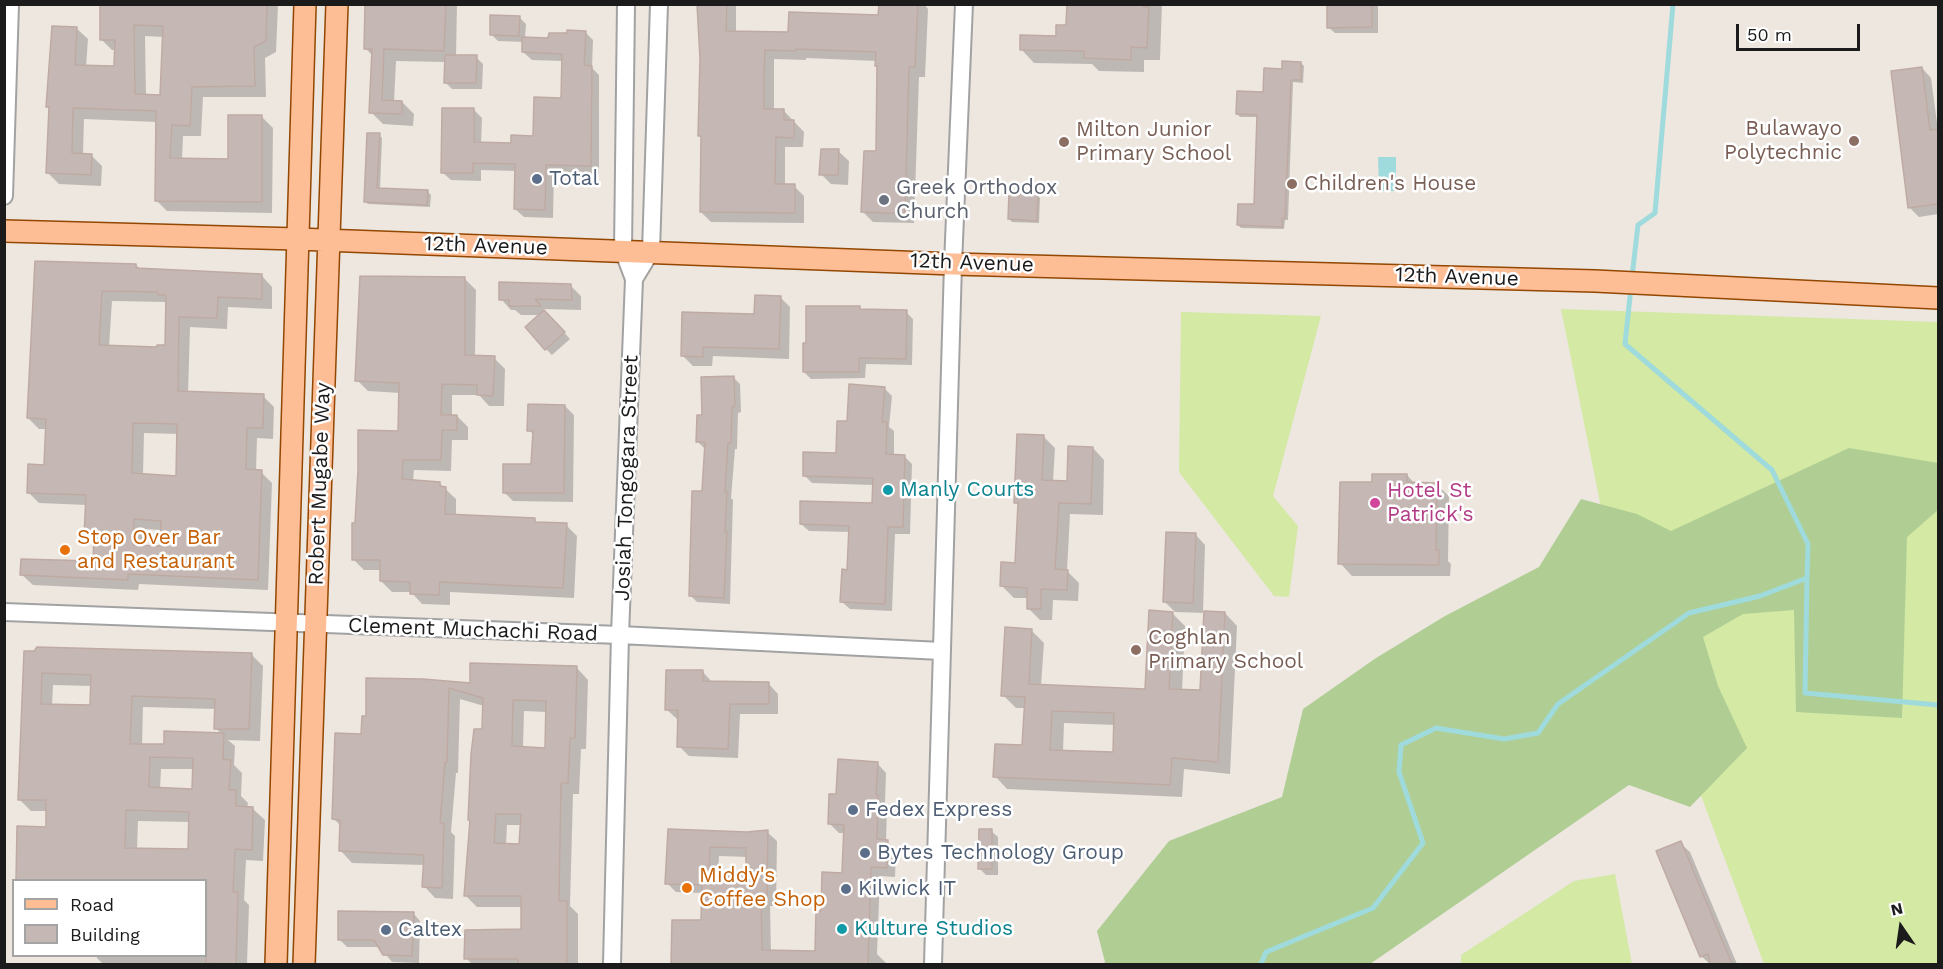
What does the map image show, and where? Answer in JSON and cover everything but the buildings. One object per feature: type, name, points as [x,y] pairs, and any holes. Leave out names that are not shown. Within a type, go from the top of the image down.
[{"type":"main road","name":"Robert Mugabe Way","points":[[276,964],[305,4]]},
{"type":"main road","name":"Robert Mugabe Way","points":[[303,964],[337,4]]},
{"type":"main road","name":"12th Avenue","points":[[4,231],[623,250],[953,264],[1595,281],[1938,298]]},
{"type":"street","points":[[4,196],[10,4]]},
{"type":"street","name":"Josiah Tongogara Street","points":[[612,964],[620,635],[634,279],[623,250],[626,4]]},
{"type":"street","name":"Josiah Tongogara Street","points":[[634,279],[651,251],[659,4]]},
{"type":"street","points":[[933,964],[953,264],[964,4]]},
{"type":"street","name":"Clement Muchachi Road","points":[[4,612],[620,635],[941,651]]},
{"type":"green space","points":[[1561,309],[1938,322],[1938,964],[1764,964],[1610,552]]},
{"type":"green space","points":[[1181,312],[1321,316],[1273,496],[1298,526],[1289,597],[1274,596],[1179,472]]},
{"type":"green space","points":[[1849,448],[1938,463],[1938,510],[1907,537],[1902,718],[1796,712],[1794,610],[1743,614],[1703,637],[1718,686],[1747,748],[1690,807],[1629,785],[1370,964],[1103,964],[1105,962],[1097,931],[1169,841],[1282,797],[1303,709],[1376,658],[1445,616],[1539,567],[1581,499],[1637,514],[1671,531]]},
{"type":"green space","points":[[1615,874],[1632,964],[1461,964],[1461,955],[1574,881]]},
{"type":"water","points":[[1378,157],[1396,157],[1396,191],[1374,191],[1373,185],[1379,185]]},
{"type":"waterway","points":[[1632,277],[1638,225],[1655,213],[1673,4]]},
{"type":"waterway","points":[[1261,964],[1266,952],[1373,908],[1423,843],[1399,772],[1401,745],[1436,728],[1504,739],[1538,733],[1558,704],[1689,613],[1760,596],[1807,578],[1808,544],[1772,470],[1625,344],[1631,287]]},
{"type":"waterway","points":[[1807,578],[1805,693],[1938,705]]},
{"type":"place","name":"Bulawayo Polytechnic","points":[[1854,141]]},
{"type":"place","name":"Milton Junior Primary School","points":[[1064,142]]},
{"type":"place","name":"Total","points":[[537,179]]},
{"type":"place","name":"Children's House","points":[[1292,184]]},
{"type":"place","name":"Greek Orthodox Church","points":[[884,200]]},
{"type":"place","name":"Manly Courts","points":[[888,490]]},
{"type":"place","name":"Hotel St Patrick's","points":[[1375,503]]},
{"type":"place","name":"Stop Over Bar and Restaurant","points":[[65,550]]},
{"type":"place","name":"Coghlan Primary School","points":[[1136,650]]},
{"type":"place","name":"Fedex Express","points":[[853,810]]},
{"type":"place","name":"Bytes Technology Group","points":[[865,853]]},
{"type":"place","name":"Middy's Coffee Shop","points":[[687,888]]},
{"type":"place","name":"Kilwick IT","points":[[846,889]]},
{"type":"place","name":"Kulture Studios","points":[[842,929]]},
{"type":"place","name":"Caltex","points":[[386,930]]}]
